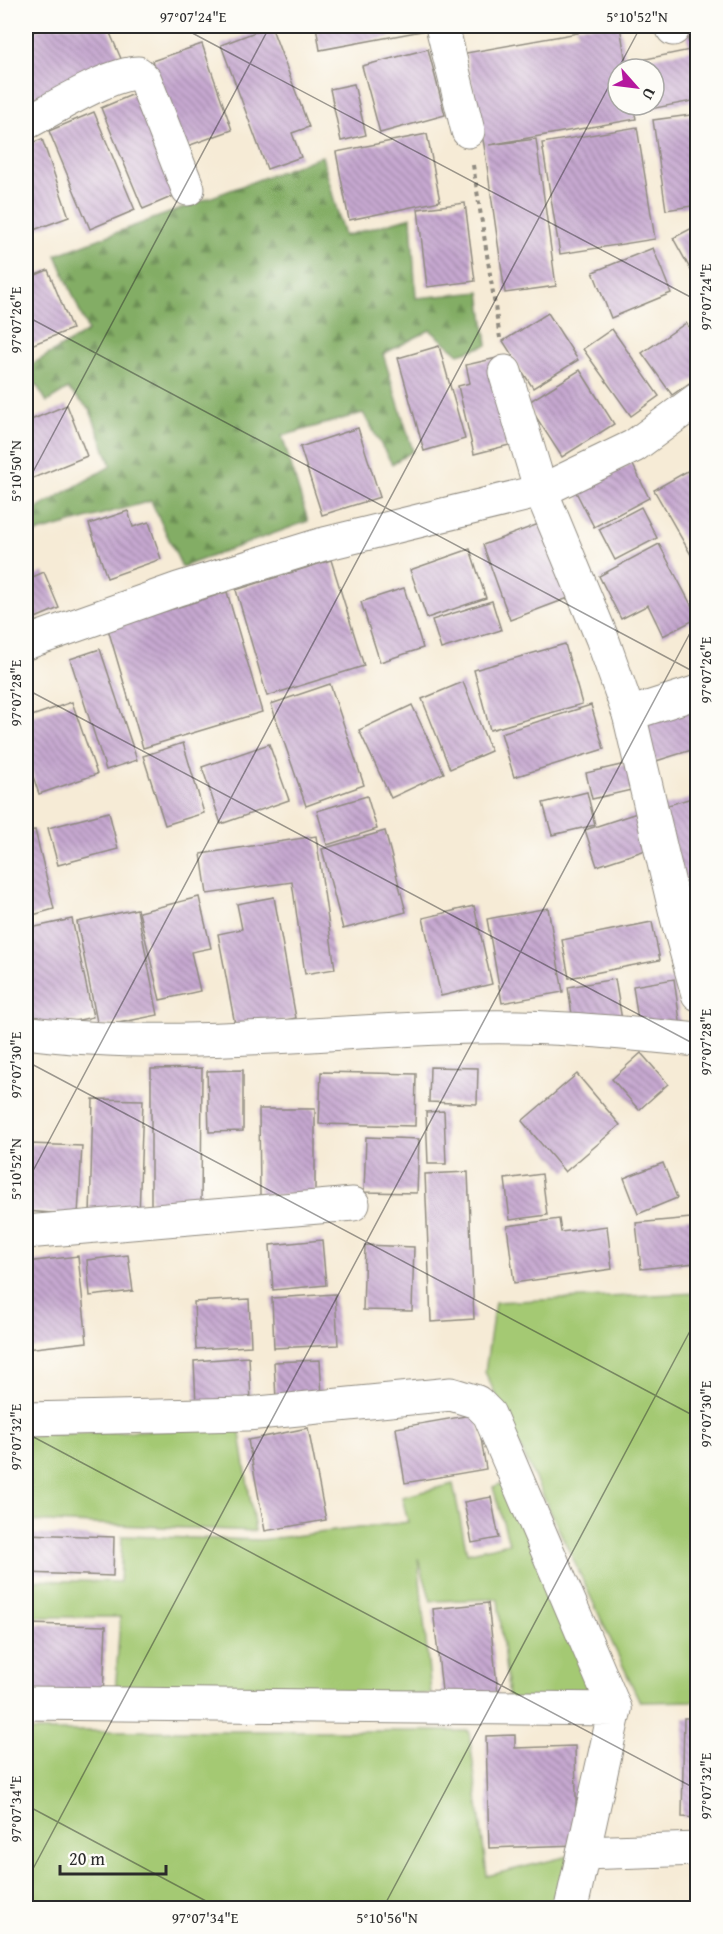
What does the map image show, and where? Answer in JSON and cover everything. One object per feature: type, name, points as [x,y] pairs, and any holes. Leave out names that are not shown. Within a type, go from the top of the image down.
[{"type":"street","points":[[453,29],[468,131]]},
{"type":"street","points":[[26,123],[111,80],[129,73],[138,73],[145,80],[189,189]]},
{"type":"street","points":[[505,372],[541,491],[602,638],[629,714],[677,918],[698,994]]},
{"type":"street","points":[[26,643],[178,589],[320,545],[541,491],[633,446],[698,399]]},
{"type":"street","points":[[629,714],[698,692]]},
{"type":"street","points":[[26,1032],[162,1039],[477,1027],[611,1032],[698,1040]]},
{"type":"street","points":[[26,1233],[353,1204]]},
{"type":"street","points":[[26,1419],[247,1414],[451,1394],[477,1402],[489,1414],[615,1709],[571,1908]]},
{"type":"street","points":[[26,1703],[615,1709]]},
{"type":"street","points":[[583,1853],[698,1849]]},
{"type":"path","points":[[468,131],[505,372]]},
{"type":"green space","points":[[322,156],[344,236],[411,217],[416,298],[480,292],[487,345],[459,354],[430,330],[383,354],[413,451],[392,464],[363,413],[282,436],[308,521],[182,567],[151,501],[31,534],[31,512],[111,466],[90,410],[68,389],[47,402],[26,368],[88,331],[56,255]]},
{"type":"green space","points":[[697,1293],[697,1701],[640,1702],[485,1372],[495,1302]]},
{"type":"green space","points":[[239,1427],[255,1531],[26,1521],[26,1435]]},
{"type":"green space","points":[[505,1482],[600,1699],[509,1700],[498,1599],[431,1601],[418,1558],[431,1694],[115,1697],[120,1617],[26,1617],[26,1580],[120,1582],[122,1536],[260,1540],[408,1522],[402,1497],[453,1484],[467,1553],[509,1543],[493,1487]]},
{"type":"green space","points":[[26,1731],[469,1731],[487,1876],[569,1856],[557,1908],[26,1908]]},
{"type":"building","points":[[47,26],[107,26],[122,61],[26,103],[26,35]]},
{"type":"building","points":[[271,26],[309,127],[292,133],[301,157],[267,169],[221,45]]},
{"type":"building","points":[[316,26],[421,26],[422,31],[320,50]]},
{"type":"building","points":[[576,26],[620,26],[625,57],[606,57],[606,117],[636,117],[636,119],[489,145],[536,139],[556,286],[505,293],[484,145],[466,53],[578,33]]},
{"type":"building","points":[[698,26],[698,100],[666,106],[666,57],[656,57],[690,50],[686,28]]},
{"type":"building","points":[[202,44],[232,130],[182,148],[152,61]]},
{"type":"building","points":[[428,49],[445,115],[380,133],[362,66]]},
{"type":"building","points":[[354,84],[366,135],[341,141],[330,89]]},
{"type":"building","points":[[141,91],[183,192],[143,209],[101,108]]},
{"type":"building","points":[[94,112],[135,210],[90,229],[49,131]]},
{"type":"building","points":[[698,114],[698,205],[666,210],[653,120]]},
{"type":"building","points":[[637,127],[655,239],[560,254],[542,143]]},
{"type":"building","points":[[427,134],[440,201],[349,220],[336,152]]},
{"type":"building","points":[[42,139],[69,217],[28,232],[26,226],[26,145]]},
{"type":"building","points":[[465,203],[475,281],[427,287],[418,209]]},
{"type":"building","points":[[698,225],[698,283],[673,238]]},
{"type":"building","points":[[653,248],[671,293],[611,318],[593,272]]},
{"type":"building","points":[[48,270],[72,329],[26,347],[26,279]]},
{"type":"building","points":[[548,313],[578,360],[533,388],[503,341]]},
{"type":"building","points":[[686,323],[698,339],[698,377],[672,395],[642,353]]},
{"type":"building","points":[[612,329],[659,396],[631,416],[583,349]]},
{"type":"building","points":[[439,346],[465,439],[424,451],[398,358]]},
{"type":"building","points":[[497,358],[517,443],[474,454],[458,386],[470,383],[466,365]]},
{"type":"building","points":[[580,370],[614,424],[562,457],[527,403]]},
{"type":"building","points":[[67,405],[87,456],[26,481],[26,422]]},
{"type":"building","points":[[358,428],[380,497],[322,515],[300,447]]},
{"type":"building","points":[[632,463],[649,498],[594,527],[576,492]]},
{"type":"building","points":[[698,465],[698,558],[694,560],[654,490]]},
{"type":"building","points":[[641,507],[657,538],[615,560],[599,529]]},
{"type":"building","points":[[128,511],[133,527],[149,522],[161,559],[107,578],[89,524]]},
{"type":"building","points":[[544,522],[571,597],[510,620],[483,545]]},
{"type":"building","points":[[659,544],[698,618],[663,636],[648,605],[621,619],[599,576]]},
{"type":"building","points":[[470,549],[486,598],[427,618],[410,570]]},
{"type":"building","points":[[331,560],[364,666],[267,696],[236,590]]},
{"type":"building","points":[[44,572],[59,608],[26,622],[26,580]]},
{"type":"building","points":[[404,588],[423,648],[380,662],[361,602]]},
{"type":"building","points":[[227,592],[262,712],[143,748],[108,629]]},
{"type":"building","points":[[492,601],[501,630],[441,649],[432,620]]},
{"type":"building","points":[[565,644],[582,704],[490,730],[474,670]]},
{"type":"building","points":[[100,649],[137,760],[106,770],[70,659]]},
{"type":"building","points":[[463,682],[491,751],[450,769],[422,699]]},
{"type":"building","points":[[330,684],[364,785],[306,806],[271,704]]},
{"type":"building","points":[[698,699],[698,748],[653,762],[640,717]]},
{"type":"building","points":[[72,702],[97,774],[39,794],[26,756],[26,718]]},
{"type":"building","points":[[412,705],[444,773],[391,798],[359,730]]},
{"type":"building","points":[[591,705],[604,749],[514,777],[501,733]]},
{"type":"building","points":[[183,743],[204,813],[165,825],[143,756]]},
{"type":"building","points":[[269,744],[289,800],[221,824],[202,767]]},
{"type":"building","points":[[634,762],[640,788],[592,799],[586,773]]},
{"type":"building","points":[[587,792],[595,825],[552,835],[543,803]]},
{"type":"building","points":[[367,796],[377,829],[327,845],[317,811]]},
{"type":"building","points":[[698,796],[698,882],[686,885],[662,807]]},
{"type":"building","points":[[643,811],[655,847],[597,866],[585,830]]},
{"type":"building","points":[[109,812],[118,849],[58,865],[48,828]]},
{"type":"building","points":[[35,830],[54,909],[26,917],[26,832]]},
{"type":"building","points":[[385,831],[406,912],[343,929],[322,849]]},
{"type":"building","points":[[316,836],[335,969],[305,974],[292,882],[207,894],[201,854]]},
{"type":"building","points":[[199,897],[211,948],[191,952],[200,991],[160,1000],[139,912]]},
{"type":"building","points":[[274,897],[296,1018],[236,1030],[218,934],[242,929],[237,904]]},
{"type":"building","points":[[474,906],[492,984],[441,996],[423,918]]},
{"type":"building","points":[[548,908],[563,992],[502,1003],[487,919]]},
{"type":"building","points":[[137,909],[158,1015],[98,1027],[77,922]]},
{"type":"building","points":[[72,919],[93,1017],[29,1031],[26,1013],[26,929]]},
{"type":"building","points":[[652,922],[660,960],[569,978],[562,940]]},
{"type":"building","points":[[615,979],[622,1020],[574,1028],[568,987]]},
{"type":"building","points":[[674,979],[681,1028],[640,1034],[633,986]]},
{"type":"building","points":[[641,1053],[668,1084],[639,1110],[612,1079]]},
{"type":"building","points":[[430,1067],[478,1068],[477,1104],[429,1102]]},
{"type":"building","points":[[202,1068],[201,1210],[151,1210],[151,1069]]},
{"type":"building","points":[[243,1070],[243,1131],[209,1132],[207,1071]]},
{"type":"building","points":[[321,1072],[416,1074],[415,1126],[319,1124]]},
{"type":"building","points":[[577,1074],[620,1125],[565,1172],[522,1121]]},
{"type":"building","points":[[93,1099],[143,1100],[139,1217],[90,1216]]},
{"type":"building","points":[[259,1109],[315,1109],[315,1195],[260,1195]]},
{"type":"building","points":[[444,1111],[446,1164],[428,1164],[426,1112]]},
{"type":"building","points":[[366,1137],[419,1139],[417,1193],[364,1192]]},
{"type":"building","points":[[30,1144],[82,1146],[78,1215],[26,1211]]},
{"type":"building","points":[[663,1163],[677,1198],[638,1214],[624,1178]]},
{"type":"building","points":[[468,1172],[474,1319],[431,1322],[425,1174]]},
{"type":"building","points":[[542,1174],[547,1215],[510,1220],[505,1179]]},
{"type":"building","points":[[691,1218],[695,1263],[641,1269],[636,1223]]},
{"type":"building","points":[[559,1219],[561,1232],[607,1226],[612,1269],[514,1283],[507,1226]]},
{"type":"building","points":[[322,1240],[326,1285],[273,1290],[270,1245]]},
{"type":"building","points":[[365,1245],[414,1247],[412,1311],[363,1310]]},
{"type":"building","points":[[128,1255],[133,1291],[90,1296],[87,1260]]},
{"type":"building","points":[[78,1256],[87,1342],[26,1349],[26,1262]]},
{"type":"building","points":[[335,1294],[338,1345],[274,1348],[272,1298]]},
{"type":"building","points":[[249,1299],[251,1346],[196,1349],[194,1302]]},
{"type":"building","points":[[249,1357],[251,1402],[196,1405],[194,1361]]},
{"type":"building","points":[[320,1360],[322,1397],[276,1399],[274,1362]]},
{"type":"building","points":[[477,1414],[486,1469],[405,1483],[396,1428]]},
{"type":"building","points":[[308,1428],[326,1520],[265,1531],[248,1440]]},
{"type":"building","points":[[491,1497],[499,1538],[472,1543],[464,1502]]},
{"type":"building","points":[[26,1534],[114,1537],[113,1576],[26,1573]]},
{"type":"building","points":[[488,1603],[498,1693],[443,1700],[433,1609]]},
{"type":"building","points":[[26,1624],[106,1626],[103,1697],[26,1695]]},
{"type":"building","points":[[684,1718],[698,1718],[698,1818],[682,1817]]},
{"type":"building","points":[[515,1735],[515,1748],[575,1746],[577,1845],[489,1848],[486,1736]]}]
